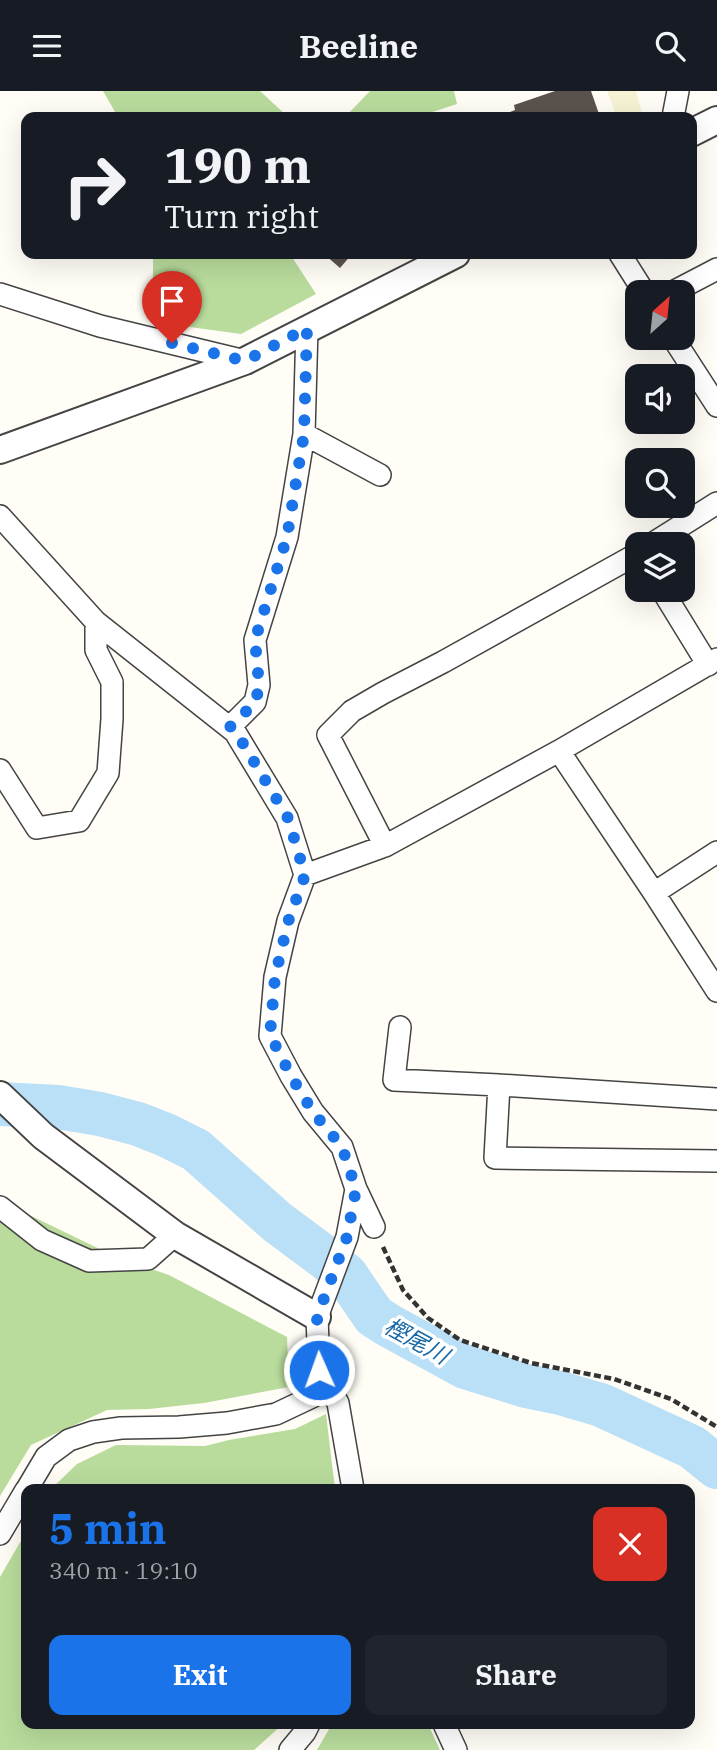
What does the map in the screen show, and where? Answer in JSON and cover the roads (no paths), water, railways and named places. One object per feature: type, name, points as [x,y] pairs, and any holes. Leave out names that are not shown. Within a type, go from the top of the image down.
[{"type":"street","points":[[674,112],[678,91]]},
{"type":"street","points":[[697,130],[717,120]]},
{"type":"street","points":[[0,450],[245,361],[446,259]]},
{"type":"street","points":[[623,259],[636,280]]},
{"type":"street","points":[[695,280],[717,269]]},
{"type":"street","points":[[0,294],[100,326],[245,361]]},
{"type":"street","points":[[230,727],[256,702],[259,684],[255,640],[287,537],[304,434],[307,328]]},
{"type":"street","points":[[681,350],[717,406]]},
{"type":"street","points":[[304,434],[380,475]]},
{"type":"street","points":[[671,532],[717,503]]},
{"type":"street","points":[[0,516],[96,622],[236,732],[288,818],[305,875],[288,922],[275,977],[270,1035],[313,1112],[342,1147],[356,1189],[374,1227]]},
{"type":"street","points":[[385,846],[328,735],[352,711],[625,561]]},
{"type":"street","points":[[305,875],[385,846],[559,751],[712,662],[670,602]]},
{"type":"street","points":[[0,770],[37,828],[79,821],[108,773],[112,681],[96,650],[96,622]]},
{"type":"street","points":[[559,751],[717,991]]},
{"type":"street","points":[[654,893],[717,852]]},
{"type":"street","points":[[400,1027],[394,1080],[717,1100]]},
{"type":"street","points":[[499,1085],[495,1158],[717,1161]]},
{"type":"street","points":[[0,1095],[43,1136],[174,1235],[317,1317]]},
{"type":"street","points":[[30,1484],[46,1457],[69,1440],[93,1432],[121,1428],[227,1423],[276,1414],[312,1397],[319,1370],[317,1317],[347,1237],[356,1189]]},
{"type":"street","points":[[0,1207],[42,1240],[89,1261],[148,1259],[174,1235]]},
{"type":"street","points":[[319,1370],[338,1403],[352,1484]]},
{"type":"street","points":[[0,1534],[21,1498]]},
{"type":"street","points":[[290,1750],[306,1729]]},
{"type":"street","points":[[446,1729],[456,1750]]},
{"type":"waterway","name":"樫尾川","points":[[0,1104],[58,1107],[100,1114],[138,1124],[196,1150],[277,1222],[346,1275],[374,1316],[388,1325],[465,1367],[601,1405],[692,1447],[717,1467]]}]
